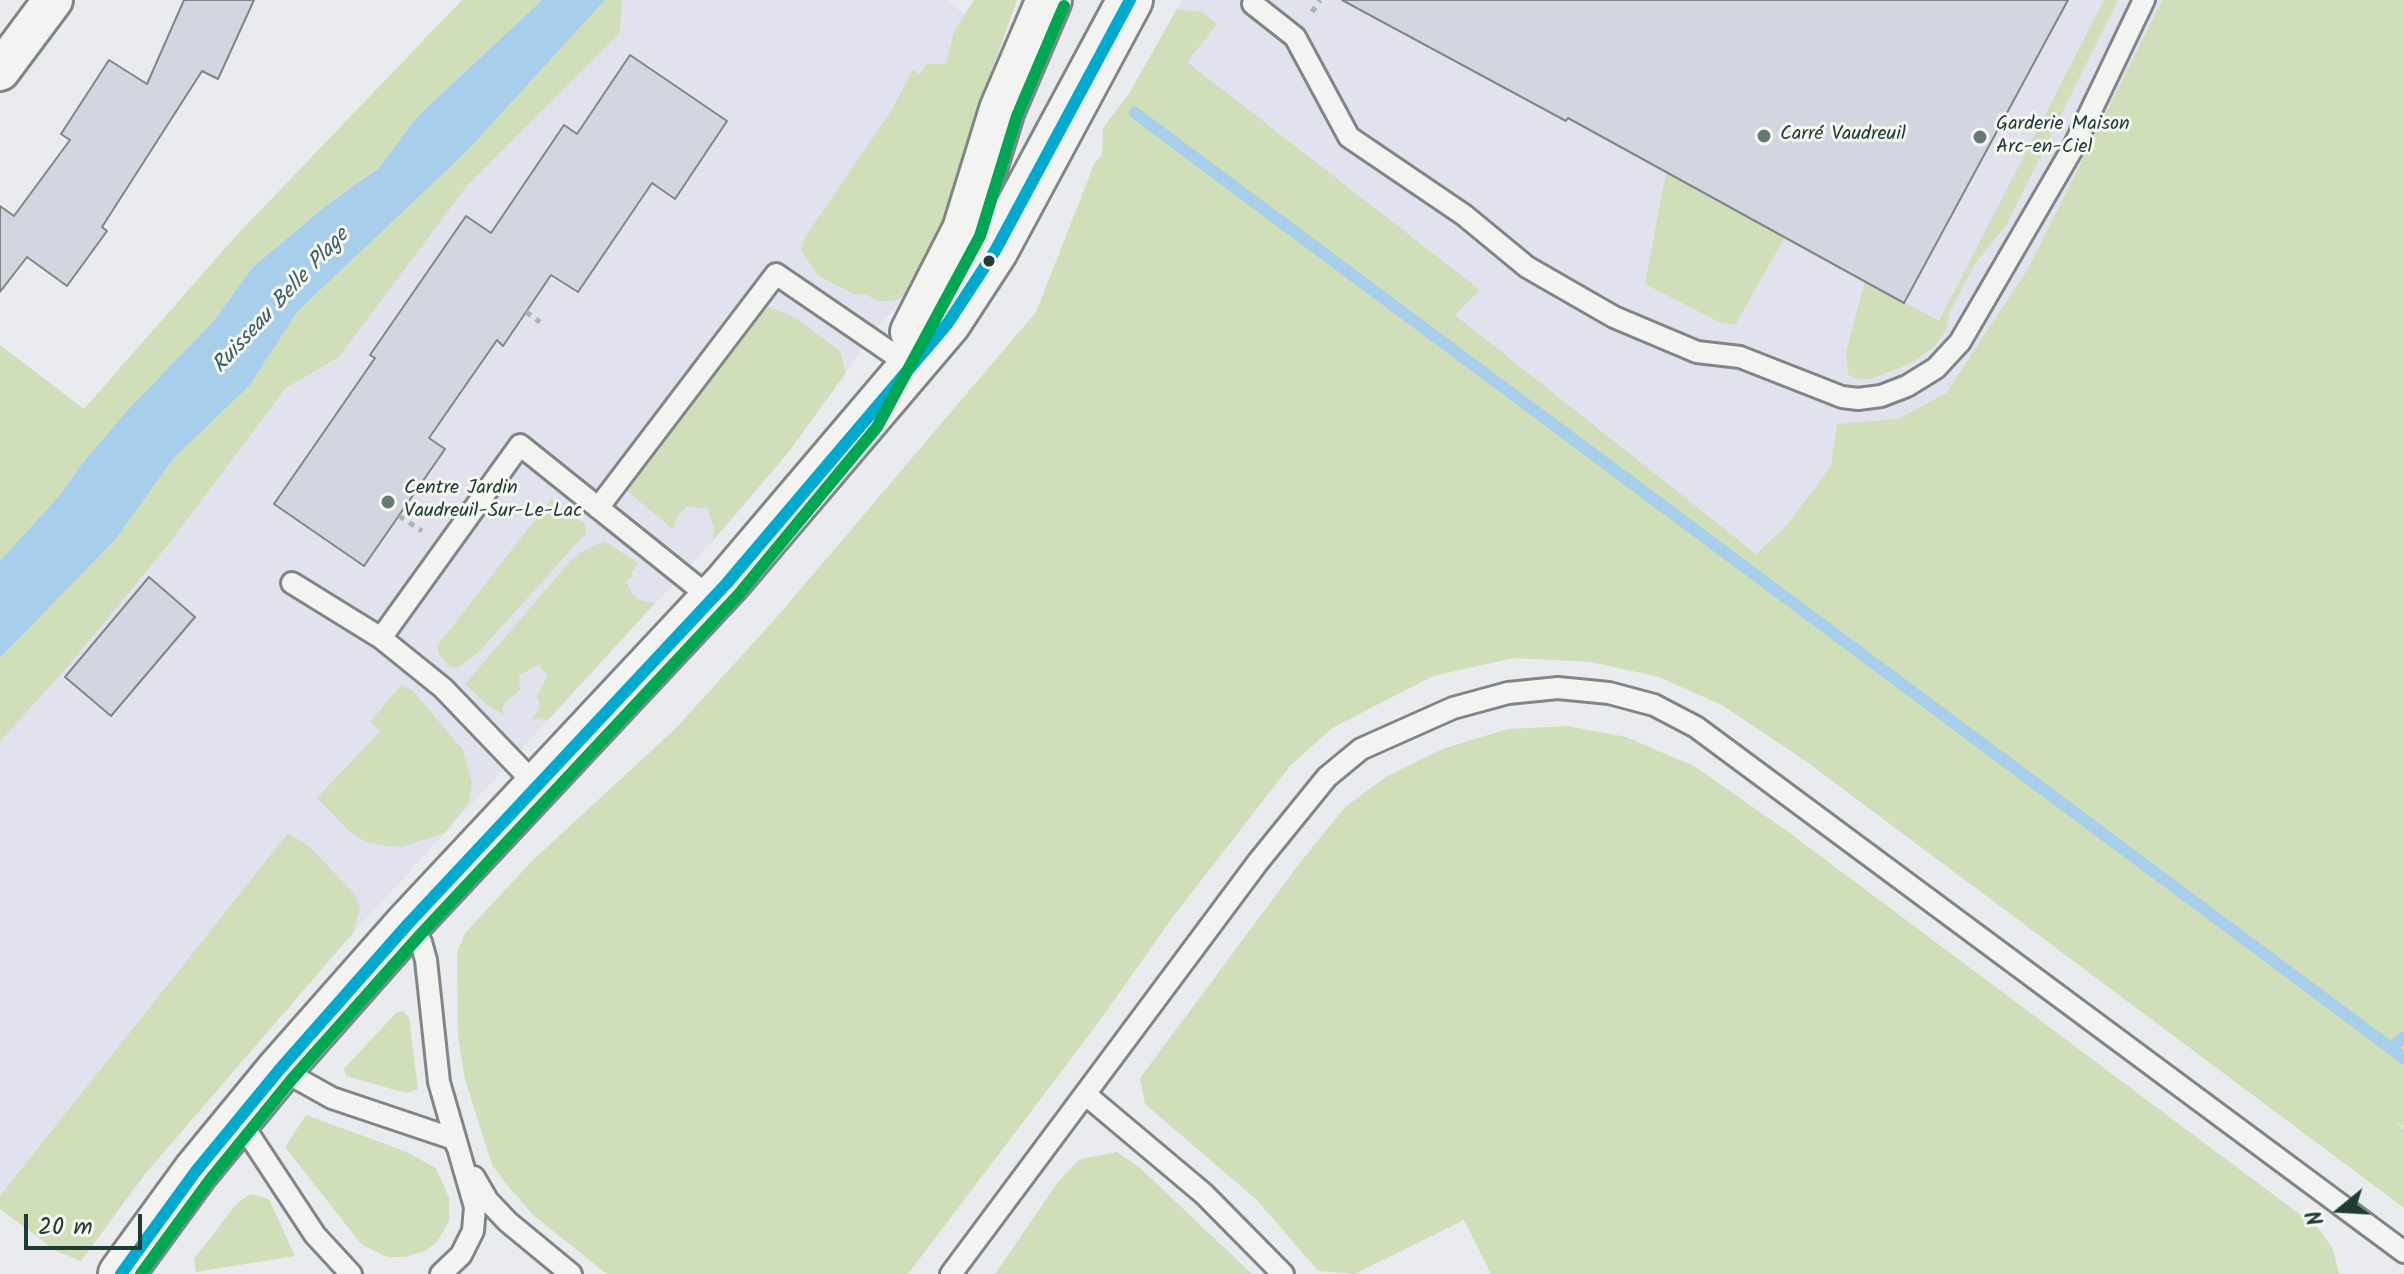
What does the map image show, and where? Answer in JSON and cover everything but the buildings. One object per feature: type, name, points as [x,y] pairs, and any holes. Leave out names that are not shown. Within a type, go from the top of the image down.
[{"type":"street","points":[[0,71],[53,0]]},
{"type":"street","points":[[906,362],[965,230],[1002,110],[1049,0]]},
{"type":"street","points":[[121,1274],[238,1118],[280,1069],[408,924],[712,599],[982,273],[1130,0]]},
{"type":"lane","points":[[1252,1],[1295,37],[1349,137],[1464,215],[1527,267],[1614,317],[1697,352],[1740,357],[1842,397],[1858,399],[1881,396],[1907,386],[1936,368],[1960,342],[2074,146],[2144,0]]},
{"type":"lane","points":[[598,508],[776,274],[906,362]]},
{"type":"lane","points":[[381,638],[520,445],[712,599]]},
{"type":"lane","points":[[292,583],[381,638],[443,688],[537,786]]},
{"type":"lane","points":[[951,1274],[1295,812],[1327,777],[1361,749],[1441,712],[1508,693],[1558,688],[1609,693],[1654,705],[1696,727],[2404,1252]]},
{"type":"lane","points":[[408,924],[421,942],[426,960],[432,1034],[454,1139],[470,1180],[474,1219],[473,1231],[461,1255],[441,1274]]},
{"type":"lane","points":[[280,1069],[332,1098],[454,1139],[488,1201],[534,1246],[571,1274]]},
{"type":"lane","points":[[1085,1094],[1204,1194],[1283,1274]]},
{"type":"lane","points":[[238,1118],[315,1235],[351,1274]]},
{"type":"path","points":[[526,312],[540,322]]},
{"type":"shaded area","points":[[622,0],[947,0],[1001,45],[975,117],[969,156],[913,293],[878,326],[787,454],[730,522],[308,982],[145,1174],[81,1261],[0,1203],[0,741],[168,545],[286,388],[339,357],[466,187],[620,32]]},
{"type":"shaded area","points":[[1182,0],[2240,0],[2029,267],[1946,393],[1803,590],[1130,92]]},
{"type":"green space","points":[[462,0],[542,0],[418,116],[379,168],[328,204],[253,267],[212,323],[81,465],[60,495],[0,562],[0,345],[84,409],[234,238]]},
{"type":"green space","points":[[605,0],[622,0],[620,32],[466,187],[339,357],[286,388],[168,545],[63,672],[0,741],[0,658],[115,540],[174,458],[249,386],[298,311],[466,152]]},
{"type":"green space","points":[[974,0],[1017,0],[975,117],[962,194],[909,294],[893,301],[878,301],[865,294],[856,295],[818,276],[801,250],[805,237],[891,111],[913,70],[920,74],[927,64],[946,64],[954,32]]},
{"type":"green space","points":[[2104,0],[2118,0],[2007,224],[1976,262],[1950,311],[1946,330],[1934,347],[1910,364],[1870,379],[1853,378],[1848,374],[1846,352],[1865,281],[1939,321]]},
{"type":"green space","points":[[2162,0],[2404,0],[2404,1127],[2394,1121],[2404,1129],[2404,1208],[1807,762],[1722,705],[1659,677],[1591,662],[1514,658],[1433,676],[1332,728],[1290,766],[1175,914],[1098,1023],[908,1274],[607,1274],[533,1215],[492,1165],[465,1079],[458,1036],[457,953],[465,933],[532,861],[675,729],[776,618],[1036,312],[1095,162],[1102,155],[1103,128],[1130,92],[1177,9],[1202,12],[1217,24],[1187,62],[1480,290],[1455,315],[1756,554],[1786,526],[1831,466],[1837,424],[1898,419],[1946,393],[2029,267]]},
{"type":"green space","points":[[1666,172],[1785,237],[1735,325],[1719,322],[1645,284]]},
{"type":"green space","points":[[769,307],[794,317],[840,351],[846,373],[787,454],[713,540],[714,528],[707,508],[686,507],[677,517],[674,528],[670,527],[625,489],[754,321]]},
{"type":"green space","points":[[551,499],[585,524],[586,533],[478,653],[457,668],[448,665],[438,653],[438,645]]},
{"type":"green space","points":[[605,541],[639,564],[631,572],[633,577],[626,581],[633,595],[642,601],[655,603],[548,720],[532,719],[540,708],[537,696],[548,675],[538,665],[519,676],[520,690],[505,702],[502,709],[504,714],[492,709],[465,684],[567,565],[581,552]]},
{"type":"green space","points":[[401,685],[413,691],[463,750],[472,783],[469,802],[445,833],[402,847],[366,842],[350,832],[317,798],[380,731],[370,722]]},
{"type":"green space","points":[[1567,726],[1626,737],[1694,766],[1787,831],[2318,1228],[2333,1249],[2339,1274],[1491,1274],[1464,1220],[1355,1274],[1318,1271],[1257,1200],[1145,1104],[1140,1078],[1299,864],[1346,806],[1389,775],[1445,748],[1508,729]]},
{"type":"green space","points":[[288,833],[310,847],[356,896],[360,909],[353,933],[145,1174],[81,1261],[58,1252],[0,1209],[0,1196]]},
{"type":"green space","points":[[402,1011],[409,1017],[418,1089],[406,1093],[346,1076],[344,1069],[396,1013]]},
{"type":"green space","points":[[306,1115],[407,1152],[436,1168],[449,1198],[449,1220],[437,1242],[425,1251],[405,1257],[387,1257],[362,1245],[285,1147]]},
{"type":"green space","points":[[1117,1152],[1139,1167],[1252,1274],[995,1274],[1058,1182],[1080,1159]]},
{"type":"green space","points":[[251,1194],[269,1199],[295,1256],[196,1272],[194,1259],[238,1202]]},
{"type":"water","name":"Ruisseau Belle Plage","points":[[542,0],[605,0],[466,152],[298,311],[249,386],[174,458],[115,540],[0,658],[0,561],[60,495],[129,409],[212,323],[253,267],[328,204],[379,168],[418,116]]},
{"type":"waterway","points":[[1135,113],[2404,1058]]},
{"type":"waterway","points":[[2390,1048],[2404,1038]]},
{"type":"transit line","points":[[121,1274],[196,1171],[280,1069],[408,924],[727,583],[948,323],[995,251],[1130,0]]},
{"type":"transit line","points":[[141,1274],[209,1181],[292,1079],[420,935],[739,594],[877,427],[980,236],[1017,116],[1064,6]]},
{"type":"place","name":"Carré Vaudreuil","points":[[1764,136]]},
{"type":"place","name":"Garderie Maison Arc-en-Ciel","points":[[1980,137]]},
{"type":"place","name":"Centre Jardin Vaudreuil-Sur-Le-Lac","points":[[388,502]]}]
